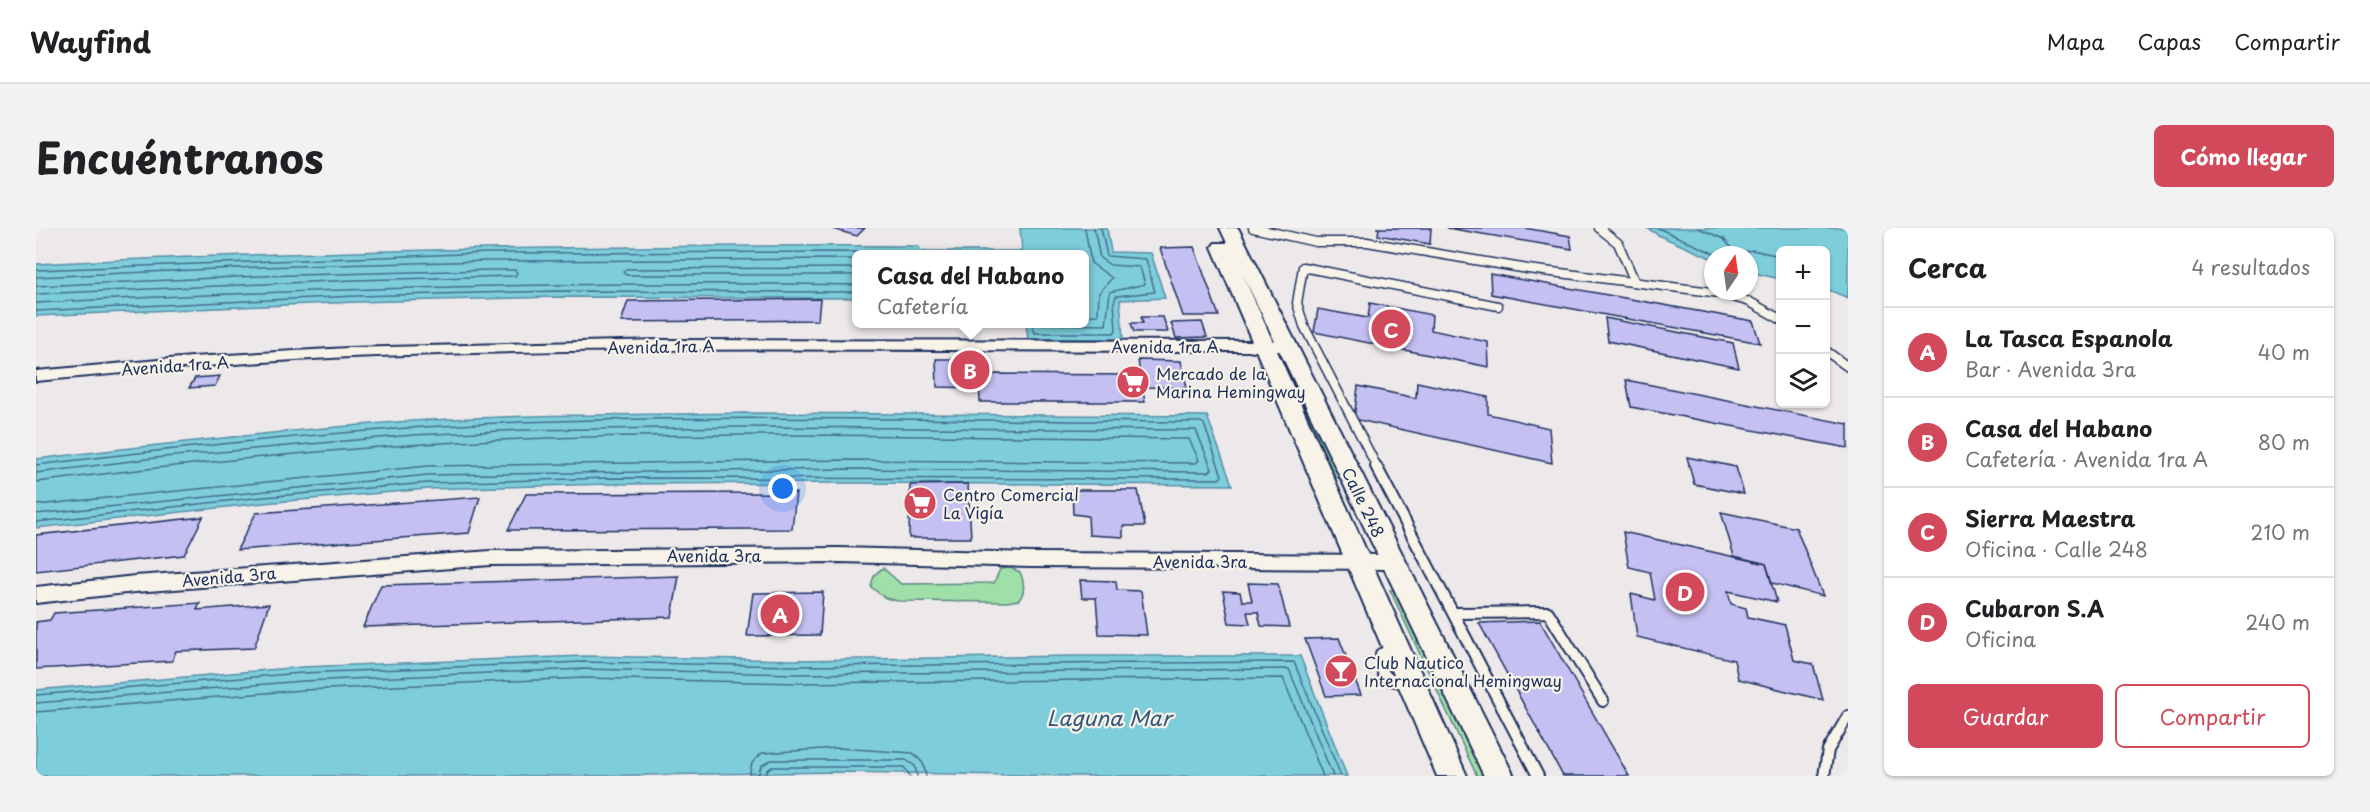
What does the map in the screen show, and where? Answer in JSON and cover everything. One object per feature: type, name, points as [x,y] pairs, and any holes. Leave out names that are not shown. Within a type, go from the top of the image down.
[{"type":"street","name":"Calle 248","points":[[1213,228],[1394,562],[1499,776]]},
{"type":"street","name":"Calle 248","points":[[1229,228],[1359,562],[1452,776]]},
{"type":"street","name":"Avenida 1ra A","points":[[36,376],[200,362],[363,352],[531,347],[1276,346]]},
{"type":"street","name":"Avenida 3ra","points":[[36,595],[170,581],[491,558],[839,555],[1031,560],[1394,562]]},
{"type":"lane","points":[[1253,228],[1316,242],[1367,242],[1528,269],[1720,293],[1750,302],[1776,317]]},
{"type":"lane","points":[[1599,228],[1618,243],[1635,282]]},
{"type":"lane","points":[[1498,306],[1303,267],[1297,303],[1304,326],[1538,776]]},
{"type":"lane","points":[[1830,354],[1848,367]]},
{"type":"lane","points":[[1455,613],[1548,612],[1603,701]]},
{"type":"lane","points":[[1824,776],[1828,750],[1848,716]]},
{"type":"green space","points":[[1285,367],[1289,367],[1342,478],[1336,478]]},
{"type":"green space","points":[[883,568],[901,584],[994,583],[1000,569],[1011,568],[1020,572],[1023,590],[1019,600],[1007,602],[898,601],[885,598],[871,587],[874,576]]},
{"type":"green space","points":[[1390,590],[1396,591],[1484,776],[1477,776]]},
{"type":"water","points":[[1020,228],[1107,228],[1111,252],[1151,253],[1165,298],[1120,300],[1123,339],[1028,339],[1027,328],[1089,328],[1089,250],[1022,250]]},
{"type":"water","points":[[1647,228],[1848,228],[1848,298],[1830,291],[1830,246],[1776,246],[1776,278],[1758,274],[1758,246],[1704,246],[1704,255]]},
{"type":"water","points":[[918,246],[920,250],[852,250],[852,298],[557,297],[356,302],[36,316],[36,264],[367,251],[587,247]]},
{"type":"water","points":[[744,413],[1207,416],[1232,485],[610,484],[428,489],[264,503],[36,528],[36,459],[224,438],[412,421],[537,416]]},
{"type":"water","name":"Laguna Mar","points":[[583,656],[795,660],[1071,656],[1300,656],[1347,776],[1072,776],[843,772],[581,776],[36,776],[36,690],[302,667]]},
{"type":"building","points":[[829,228],[865,228],[857,236]]},
{"type":"building","points":[[1379,228],[1431,228],[1430,244],[1378,235]]},
{"type":"building","points":[[1447,228],[1524,228],[1570,236],[1572,249]]},
{"type":"building","points":[[1194,247],[1219,316],[1183,316],[1160,248]]},
{"type":"building","points":[[1490,274],[1753,321],[1760,343],[1491,294]]},
{"type":"building","points":[[820,299],[818,320],[621,322],[628,301]]},
{"type":"building","points":[[1370,303],[1432,315],[1431,330],[1488,342],[1489,367],[1314,332],[1318,309],[1368,318]]},
{"type":"building","points":[[1141,317],[1163,317],[1168,332],[1134,332],[1131,323],[1143,323]]},
{"type":"building","points":[[1605,318],[1733,343],[1739,368],[1608,341]]},
{"type":"building","points":[[1202,322],[1207,337],[1176,338],[1171,323]]},
{"type":"building","points":[[936,359],[978,359],[979,388],[937,387]]},
{"type":"building","points":[[1138,360],[1181,361],[1187,388],[1142,387]]},
{"type":"building","points":[[979,374],[1140,375],[1145,402],[980,402]]},
{"type":"building","points":[[220,376],[215,386],[189,388],[195,378]]},
{"type":"building","points":[[1626,380],[1848,424],[1848,448],[1631,407]]},
{"type":"building","points":[[1417,382],[1488,397],[1488,414],[1549,428],[1552,463],[1354,419],[1358,386],[1416,398]]},
{"type":"building","points":[[1687,457],[1736,467],[1744,494],[1694,484]]},
{"type":"building","points":[[968,484],[971,538],[909,538],[910,485]]},
{"type":"building","points":[[1072,490],[1138,490],[1145,526],[1123,526],[1123,537],[1089,535],[1088,516],[1073,514]]},
{"type":"building","points":[[796,493],[792,529],[508,530],[526,494]]},
{"type":"building","points":[[480,497],[469,533],[237,550],[256,513]]},
{"type":"building","points":[[1721,512],[1796,528],[1823,596],[1772,583],[1766,564],[1734,556]]},
{"type":"building","points":[[203,517],[184,555],[36,571],[36,535]]},
{"type":"building","points":[[1623,532],[1766,564],[1777,602],[1728,591],[1731,604],[1746,608],[1748,617],[1785,625],[1794,660],[1813,664],[1823,700],[1738,679],[1734,660],[1637,637],[1631,594],[1655,600],[1650,572],[1629,567]]},
{"type":"building","points":[[679,576],[672,617],[363,627],[381,585]]},
{"type":"building","points":[[1080,580],[1116,581],[1117,590],[1141,591],[1147,635],[1099,634],[1096,598],[1082,598]]},
{"type":"building","points":[[1248,583],[1278,584],[1289,627],[1261,626],[1258,612],[1247,612],[1250,624],[1229,623],[1223,591],[1240,592],[1242,601],[1252,601]]},
{"type":"building","points":[[823,592],[820,635],[747,636],[753,593]]},
{"type":"building","points":[[200,603],[197,610],[269,604],[254,648],[176,651],[172,661],[36,669],[36,622],[50,620],[54,613]]},
{"type":"building","points":[[1540,621],[1629,776],[1563,776],[1479,623]]},
{"type":"building","points":[[1339,638],[1361,695],[1326,696],[1305,639]]},
{"type":"place","name":"Sierra Maestra","points":[[1391,329]]},
{"type":"place","name":"Casa del Habano","points":[[970,370]]},
{"type":"place","name":"Mercado de la Marina Hemingway","points":[[1133,382]]},
{"type":"place","name":"Centro Comercial La Vigía","points":[[920,503]]},
{"type":"place","name":"Cubaron S.A","points":[[1685,592]]},
{"type":"place","name":"La Tasca Espanola","points":[[780,614]]},
{"type":"place","name":"Club Nautico Internacional Hemingway","points":[[1341,671]]}]
